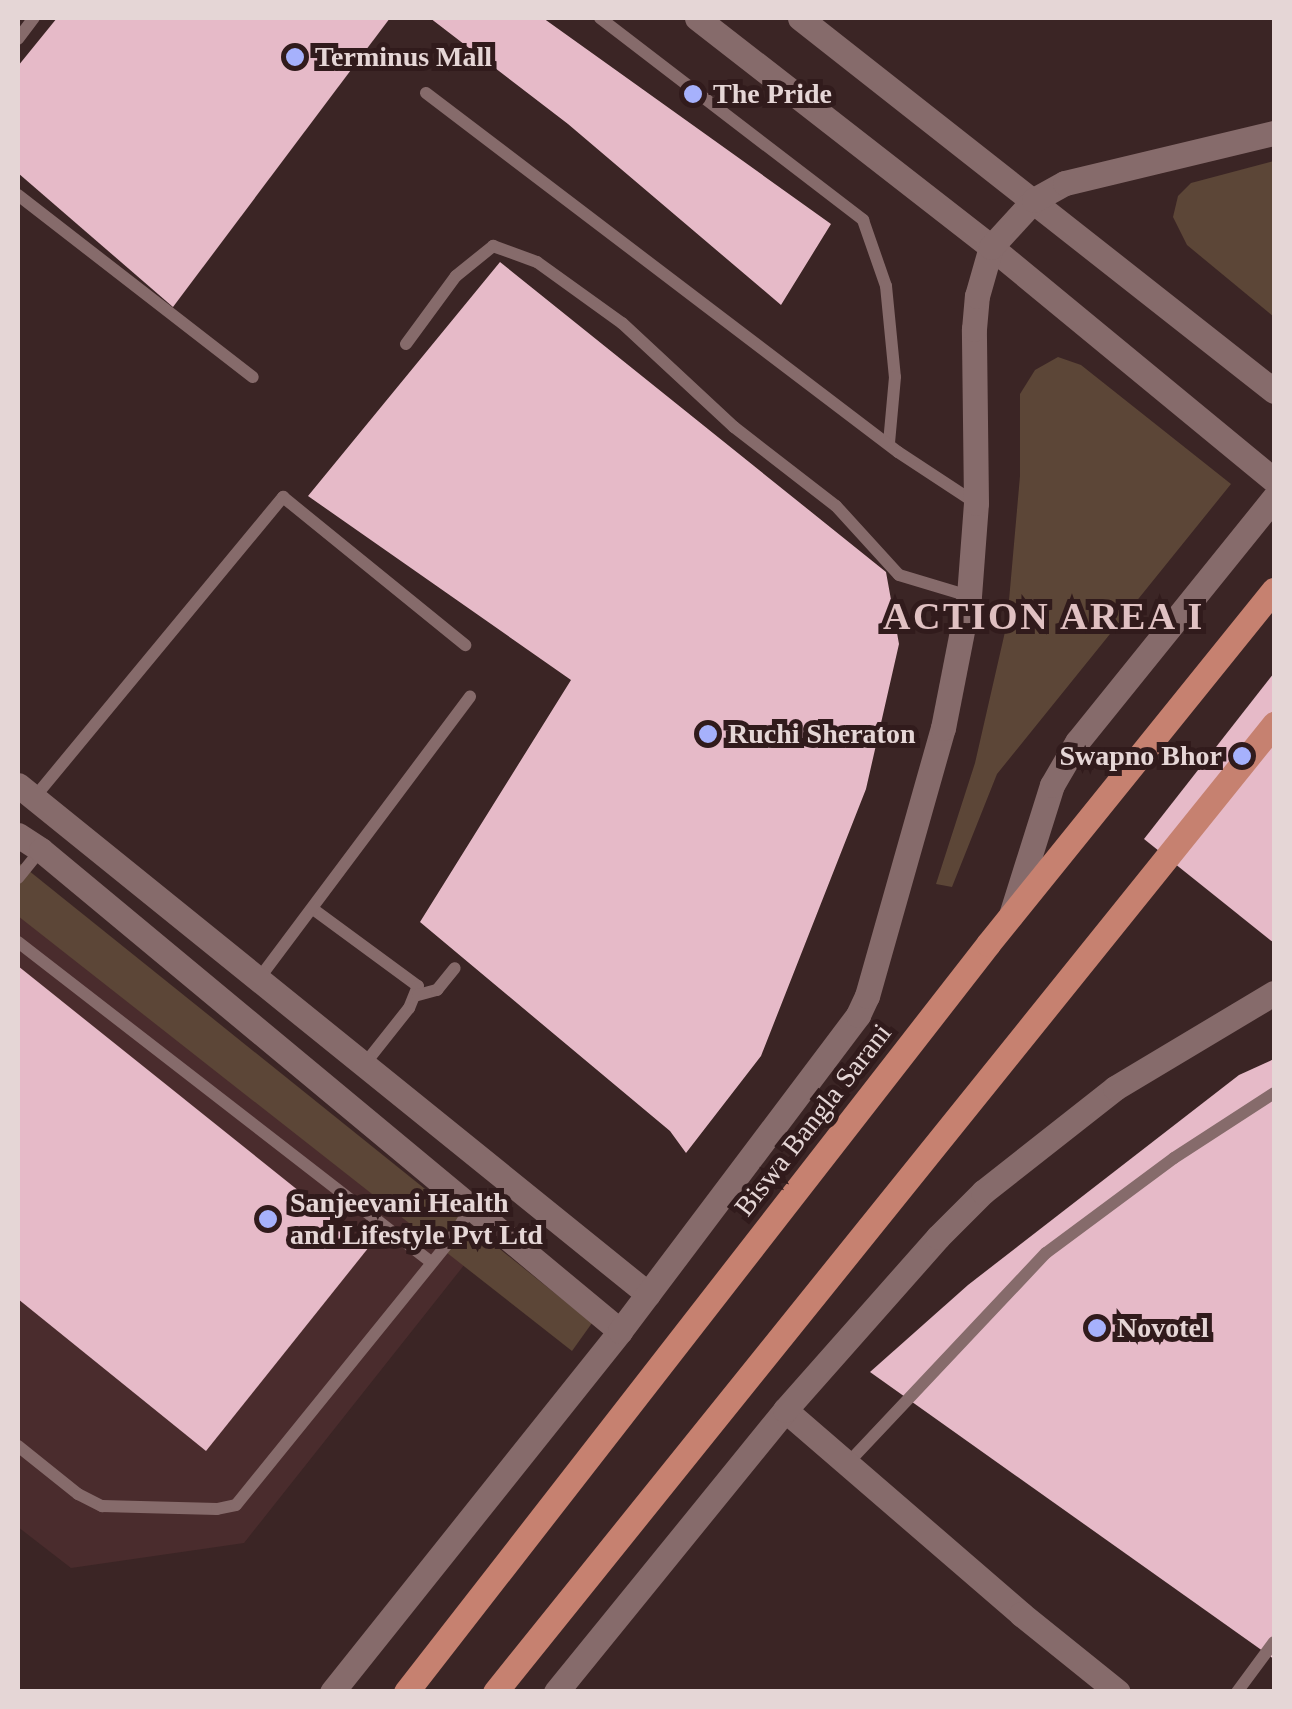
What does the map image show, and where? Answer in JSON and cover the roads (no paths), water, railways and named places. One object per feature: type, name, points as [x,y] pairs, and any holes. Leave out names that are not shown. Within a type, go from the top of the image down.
[{"type":"main road","name":"Biswa Bangla Sarani","points":[[406,1692],[1011,916],[1274,590]]},
{"type":"main road","points":[[495,1692],[1274,724]]},
{"type":"street","points":[[697,18],[991,247],[1274,480]]},
{"type":"street","points":[[800,18],[1274,391]]},
{"type":"street","points":[[332,1692],[620,1331],[858,1014],[942,728],[969,596],[976,503],[976,296],[991,247],[1034,200],[1066,183],[1274,133]]},
{"type":"street","points":[[1011,916],[1052,785],[1077,742],[1274,498]]},
{"type":"street","points":[[26,792],[648,1294]]},
{"type":"street","points":[[18,835],[41,850],[620,1331]]},
{"type":"street","points":[[556,1692],[785,1410],[938,1237],[1007,1170],[1162,1057],[1274,993]]},
{"type":"street","points":[[785,1410],[1118,1692]]},
{"type":"lane","points":[[18,39],[34,18]]},
{"type":"lane","points":[[600,18],[863,220],[886,286],[894,376],[889,443]]},
{"type":"lane","points":[[426,93],[889,443],[976,503]]},
{"type":"lane","points":[[18,195],[253,377]]},
{"type":"lane","points":[[406,344],[456,276],[492,246],[537,262],[622,323],[734,427],[836,506],[899,575],[969,596]]},
{"type":"lane","points":[[26,792],[282,497],[464,645]]},
{"type":"lane","points":[[258,980],[470,697]]},
{"type":"lane","points":[[18,878],[41,850]]},
{"type":"lane","points":[[313,909],[412,979],[418,995]]},
{"type":"lane","points":[[18,942],[431,1262]]},
{"type":"lane","points":[[363,1066],[418,995],[437,990],[456,968]]},
{"type":"lane","points":[[847,1464],[1046,1253],[1174,1158],[1274,1092]]},
{"type":"lane","points":[[18,1446],[78,1494],[102,1506],[217,1509],[236,1505],[471,1208]]},
{"type":"lane","points":[[1237,1692],[1274,1642]]},
{"type":"place","name":"Terminus Mall","points":[[295,57]]},
{"type":"place","name":"The Pride","points":[[693,94]]},
{"type":"place","name":"Ruchi Sheraton","points":[[708,734]]},
{"type":"place","name":"Swapno Bhor","points":[[1242,756]]},
{"type":"place","name":"Sanjeevani Health and Lifestyle Pvt Ltd","points":[[268,1219]]},
{"type":"place","name":"Novotel","points":[[1097,1328]]},
{"type":"district","name":"ACTION AREA I","points":[[1044,617]]}]
